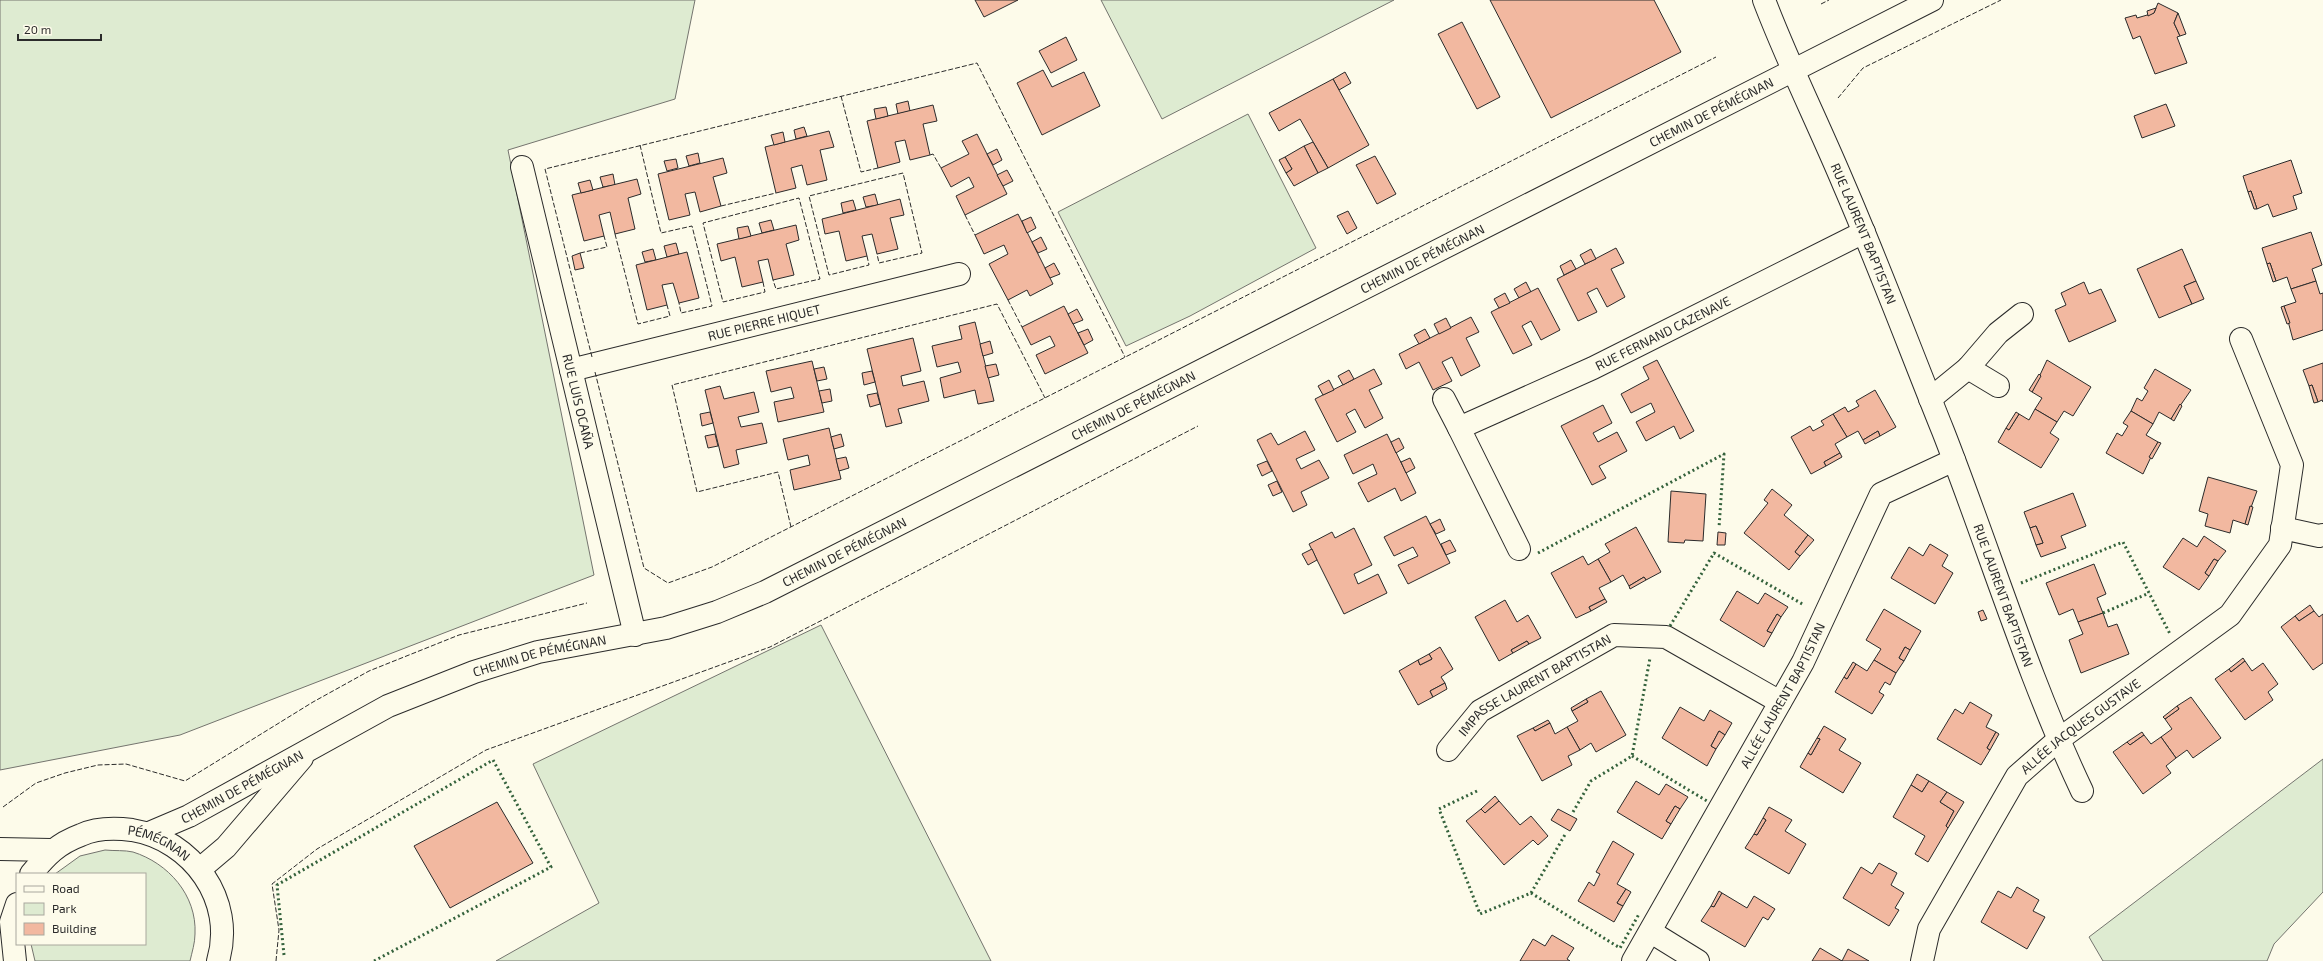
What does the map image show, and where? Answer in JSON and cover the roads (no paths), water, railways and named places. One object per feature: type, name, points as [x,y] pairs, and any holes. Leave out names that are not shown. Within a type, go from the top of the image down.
[{"type":"street","name":"RUE LAURENT BAPTISTAN","points":[[1764,0],[1792,71],[1817,120],[1864,232],[1954,460],[2058,740],[2082,791]]},
{"type":"street","name":"CHEMIN DE PÉMÉGNAN","points":[[150,833],[189,816],[388,706],[474,672],[538,652],[635,635],[717,612],[765,592],[1932,0]]},
{"type":"street","name":"RUE LUIS OCAÑA","points":[[522,167],[635,635]]},
{"type":"street","name":"RUE FERNAND CAZENAVE","points":[[1459,428],[1593,368],[1864,232]]},
{"type":"street","name":"RUE PIERRE HIQUET","points":[[571,370],[959,274]]},
{"type":"street","points":[[1930,398],[1968,368],[1998,333],[2022,314]]},
{"type":"street","name":"ALLÉE JACQUES GUSTAVE","points":[[1922,961],[1929,929],[2017,776],[2058,740],[2230,615],[2280,545],[2292,465],[2241,339]]},
{"type":"street","points":[[1968,368],[1998,386]]},
{"type":"street","points":[[1444,399],[1519,549]]},
{"type":"street","name":"ALLÉE LAURENT BAPTISTAN","points":[[1633,961],[1651,932],[1803,662],[1881,494],[1954,460]]},
{"type":"street","points":[[2282,528],[2319,536],[2323,535]]},
{"type":"street","name":"IMPASSE LAURENT BAPTISTAN","points":[[1448,750],[1480,711],[1614,635],[1666,637],[1780,702]]},
{"type":"street","name":"CHEMIN DE PÉMÉGNAN","points":[[200,869],[226,847],[312,747]]},
{"type":"street","name":"PÉMÉGNAN","points":[[32,873],[51,850],[82,834],[116,828],[150,833],[178,847],[200,869],[216,897],[222,928],[218,961]]},
{"type":"street","points":[[0,849],[51,850]]},
{"type":"street","points":[[9,913],[15,961]]},
{"type":"street","points":[[1651,932],[1698,961]]}]
